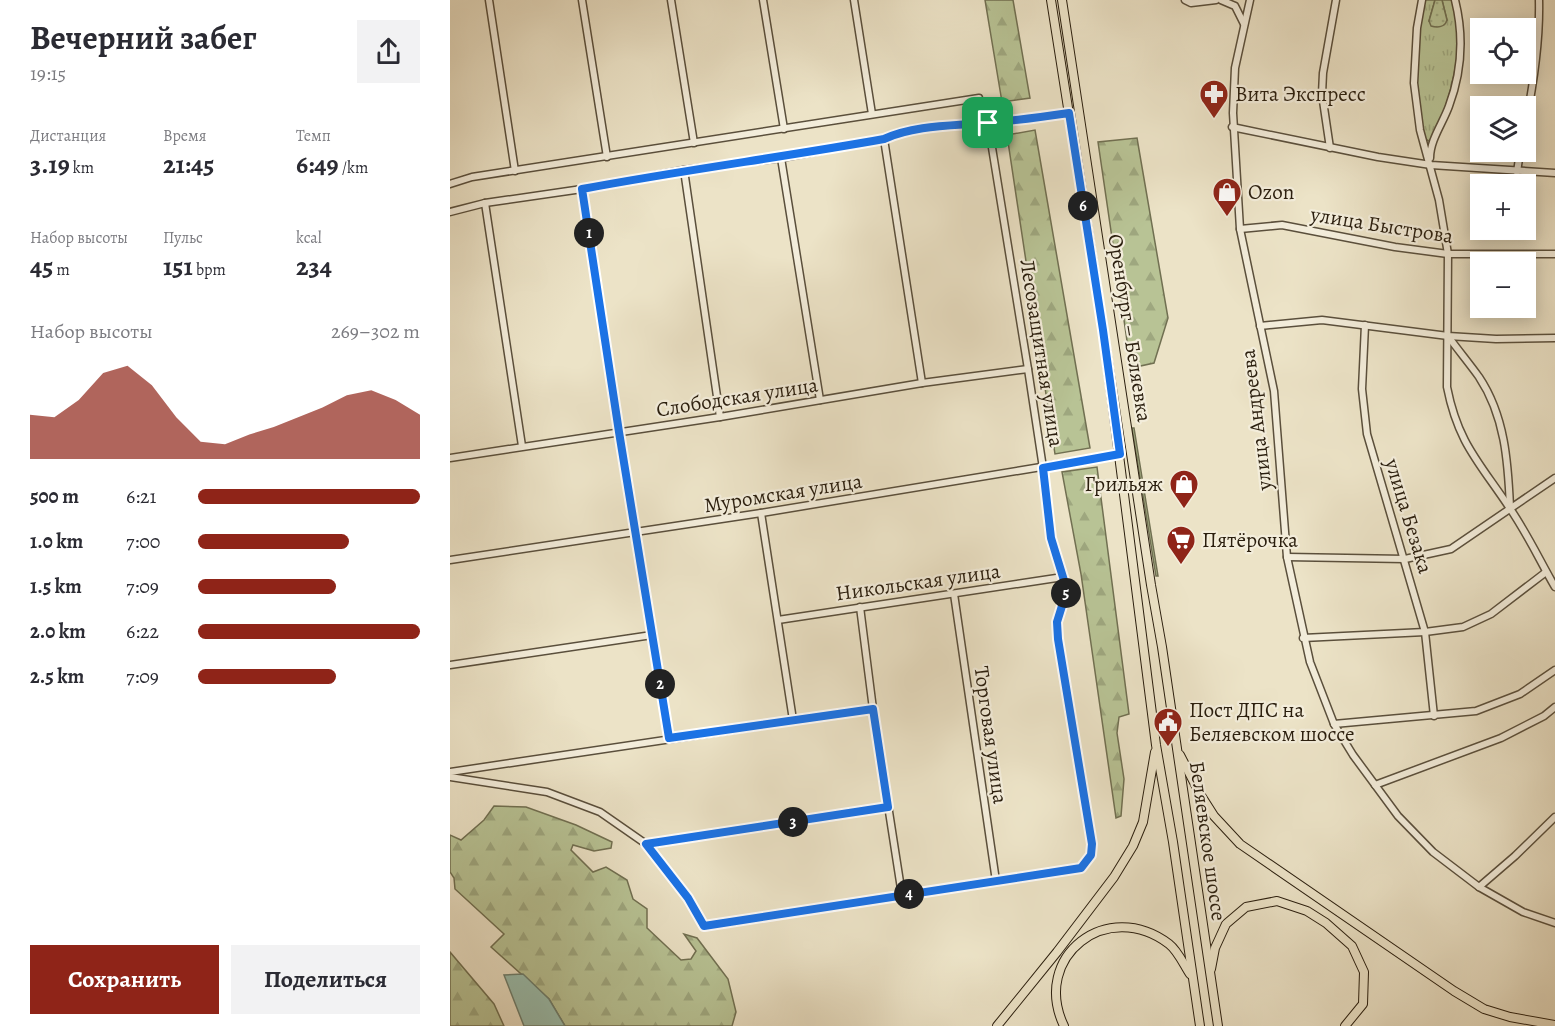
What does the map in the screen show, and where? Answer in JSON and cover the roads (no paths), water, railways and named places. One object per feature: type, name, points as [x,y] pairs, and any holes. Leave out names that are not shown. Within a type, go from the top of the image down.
[{"type":"main road","name":"Оренбург – Беляевка","points":[[1051,0],[1103,330],[1133,556]]},
{"type":"main road","name":"Оренбург – Беляевка","points":[[1062,0],[1146,555]]},
{"type":"main road","name":"Беляевское шоссе","points":[[1146,555],[1162,647],[1218,1026]]},
{"type":"main road","name":"Беляевское шоссе","points":[[1133,556],[1156,745],[1200,1026]]},
{"type":"main road","points":[[997,1026],[1114,877],[1133,846],[1143,822],[1156,745]]},
{"type":"main road","points":[[1176,749],[1214,816],[1239,844],[1454,991],[1484,1009],[1510,1017],[1555,1025]]},
{"type":"main road","points":[[1210,977],[1215,948],[1227,924],[1246,907],[1277,901],[1307,911],[1326,923],[1352,946],[1364,972],[1363,1004],[1345,1026]]},
{"type":"main road","points":[[1064,1026],[1056,1002],[1057,977],[1069,953],[1094,933],[1128,926],[1147,931],[1171,946],[1192,978]]},
{"type":"street","points":[[489,0],[515,171]]},
{"type":"street","points":[[582,0],[607,157]]},
{"type":"street","points":[[672,0],[694,143]]},
{"type":"street","points":[[763,0],[783,129]]},
{"type":"street","points":[[450,184],[472,177],[872,114],[854,0]]},
{"type":"street","points":[[1185,0],[1191,3],[1216,0]]},
{"type":"street","points":[[1221,0],[1235,6],[1244,24]]},
{"type":"street","name":"улица Андреева","points":[[1250,0],[1235,68],[1232,127],[1240,229],[1274,391],[1287,557],[1304,638],[1315,677],[1334,724],[1353,755],[1398,816],[1433,852],[1479,887],[1523,912],[1555,923]]},
{"type":"street","points":[[1330,148],[1322,94],[1323,73],[1336,0]]},
{"type":"street","points":[[1422,0],[1417,28],[1413,83],[1420,130],[1439,200],[1448,254],[1447,387],[1458,430],[1478,466],[1510,508],[1555,587]]},
{"type":"street","points":[[1431,165],[1431,149],[1449,105],[1460,66],[1460,21],[1455,0]]},
{"type":"street","points":[[1531,96],[1539,41],[1539,0]]},
{"type":"street","name":"Лесозащитная улица","points":[[872,114],[979,98],[988,123],[1028,369],[1051,538],[1066,593],[1057,622],[1058,639],[1092,844],[1091,855],[1081,868],[996,881]]},
{"type":"street","points":[[450,212],[485,202],[582,189],[684,170],[781,158],[884,139],[898,133],[1069,113]]},
{"type":"street","points":[[1232,127],[1330,148],[1431,165],[1555,173]]},
{"type":"street","points":[[884,139],[922,384]]},
{"type":"street","points":[[781,158],[820,400]]},
{"type":"street","points":[[1517,172],[1518,162]]},
{"type":"street","points":[[684,170],[720,417]]},
{"type":"street","points":[[582,189],[669,738]]},
{"type":"street","points":[[485,202],[522,446]]},
{"type":"street","name":"улица Быстрова","points":[[1240,229],[1282,225],[1395,248],[1448,254],[1555,254]]},
{"type":"street","points":[[1260,326],[1322,320],[1448,336],[1496,339],[1555,338]]},
{"type":"street","name":"улица Безака","points":[[1365,325],[1362,389],[1367,434],[1425,632],[1434,716]]},
{"type":"street","points":[[1448,336],[1480,379],[1499,419],[1508,458],[1510,508]]},
{"type":"street","name":"Слободская улица","points":[[450,458],[1028,369]]},
{"type":"street","name":"Муромская улица","points":[[450,560],[761,513],[1120,454]]},
{"type":"street","points":[[1287,557],[1405,559],[1451,549],[1555,478]]},
{"type":"street","points":[[761,513],[794,720]]},
{"type":"street","points":[[1304,638],[1425,632],[1463,627],[1491,614],[1546,572]]},
{"type":"street","name":"Никольская улица","points":[[778,620],[1063,577]]},
{"type":"street","name":"Торговая улица","points":[[954,594],[996,881]]},
{"type":"street","points":[[860,607],[873,709],[902,895]]},
{"type":"street","points":[[450,665],[652,635]]},
{"type":"street","points":[[1334,724],[1476,711],[1520,694],[1555,670]]},
{"type":"street","points":[[1375,785],[1501,738],[1544,716],[1555,707]]},
{"type":"street","points":[[450,772],[873,709]]},
{"type":"street","points":[[450,777],[547,792],[600,812],[646,844],[688,898],[704,926],[996,881]]},
{"type":"street","points":[[646,844],[888,807]]},
{"type":"street","points":[[1479,887],[1555,817]]},
{"type":"place","name":"Вита Экспресс","points":[[1214,120]]},
{"type":"place","name":"Ozon","points":[[1227,218]]},
{"type":"place","name":"Грильяж","points":[[1184,510]]},
{"type":"place","name":"Пятёрочка","points":[[1181,566]]},
{"type":"place","name":"Пост ДПС на Беляевском шоссе","points":[[1168,748]]}]
